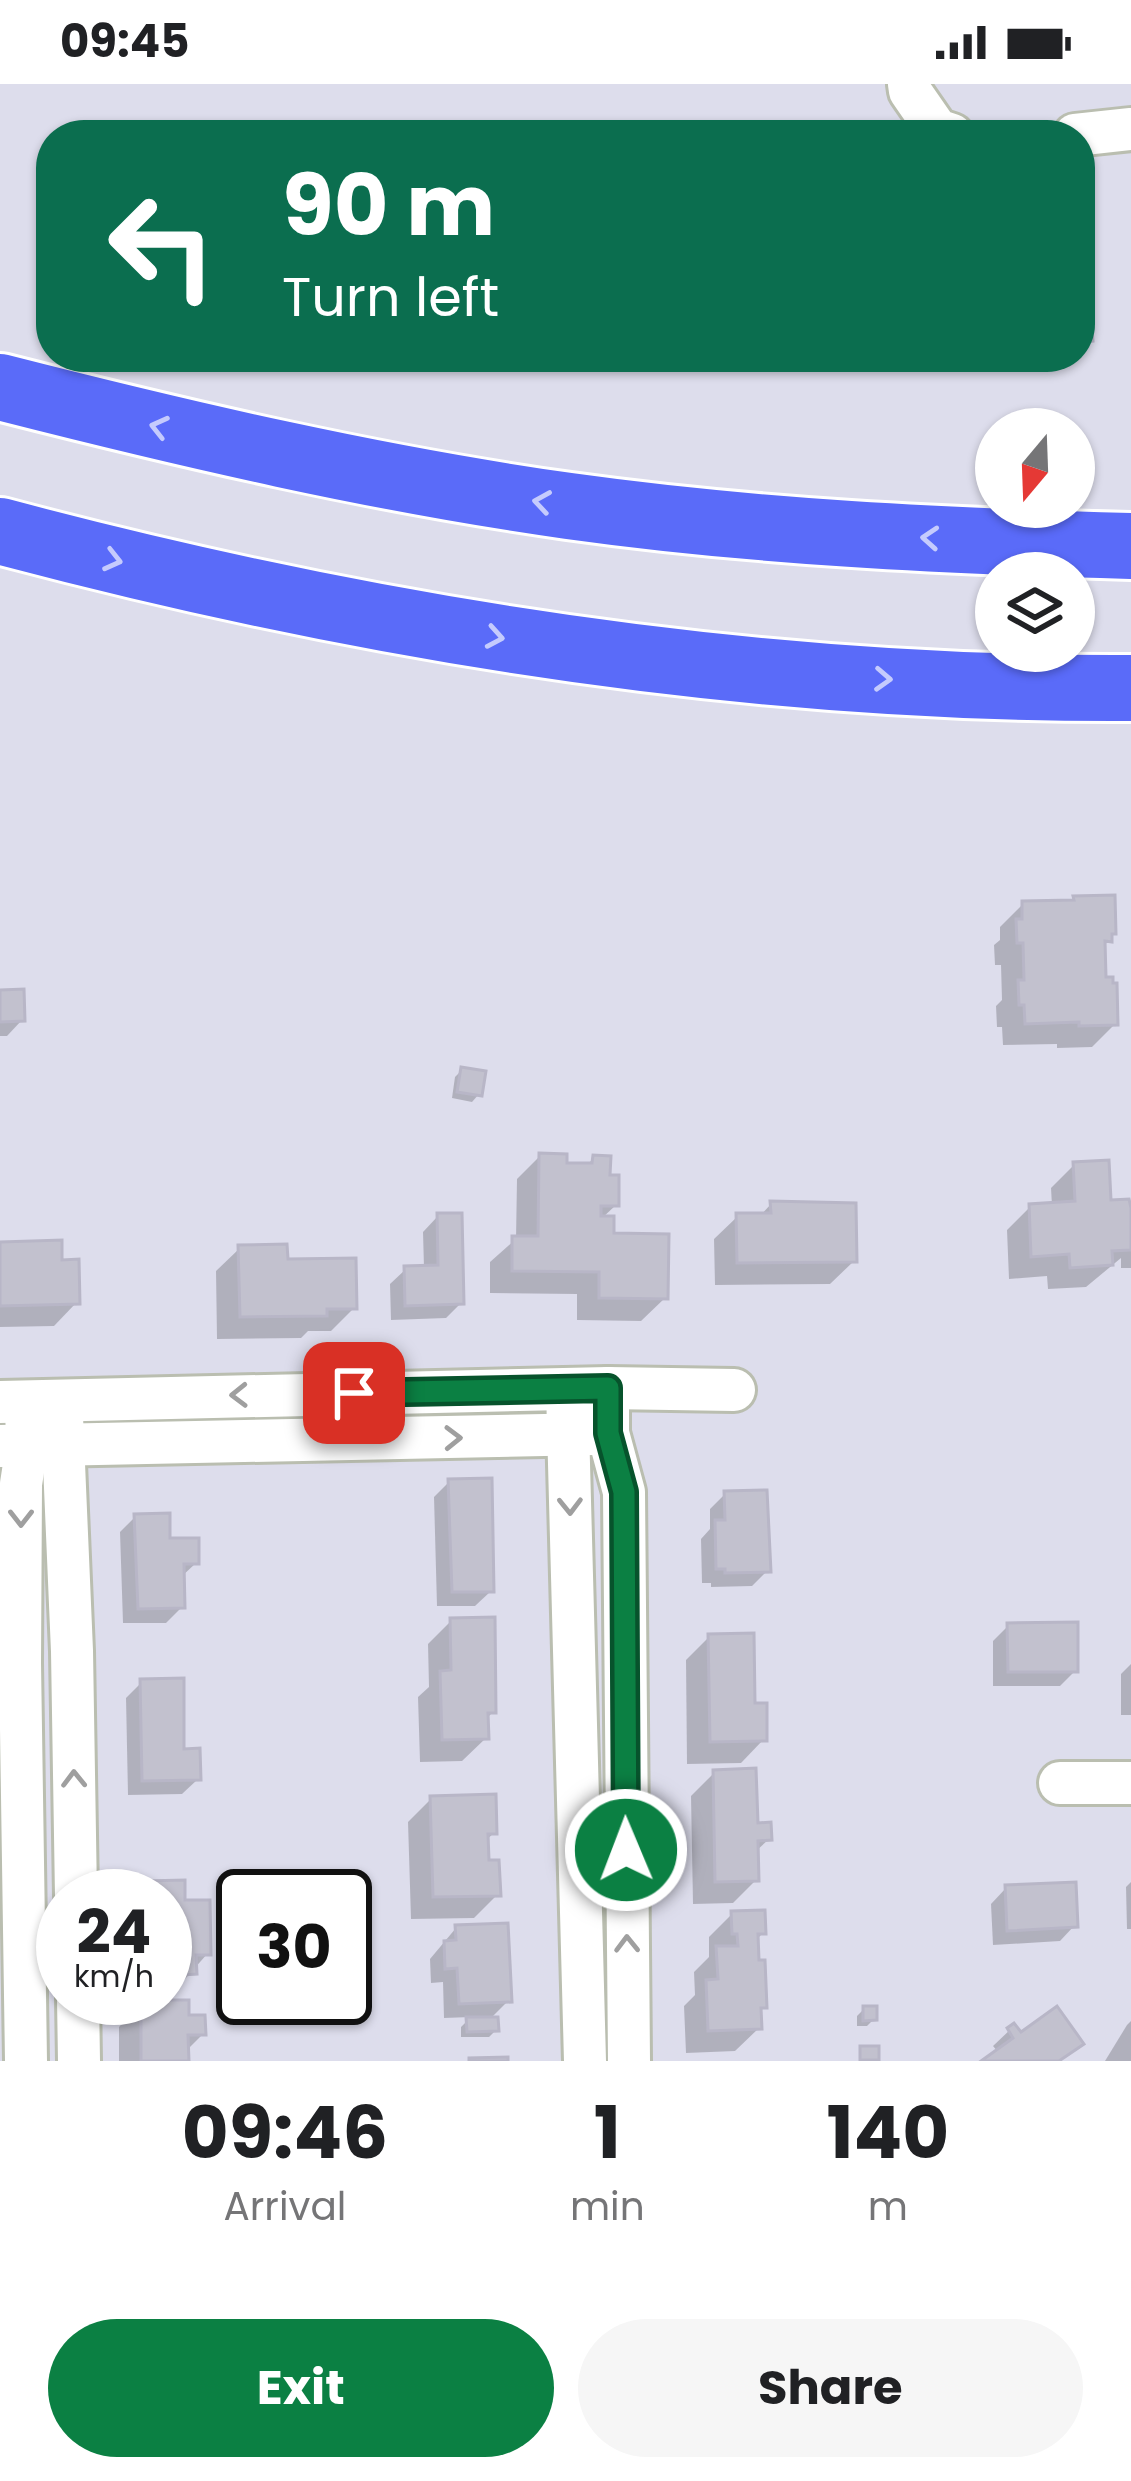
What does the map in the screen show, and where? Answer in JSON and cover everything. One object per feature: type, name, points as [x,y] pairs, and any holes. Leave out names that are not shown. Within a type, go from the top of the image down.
[{"type":"highway","points":[[0,387],[188,435],[367,472],[571,506],[762,527],[982,542],[1131,546]]},
{"type":"highway","points":[[0,531],[346,612],[574,650],[803,674],[1042,688],[1131,688]]},
{"type":"street","points":[[909,84],[933,120]]},
{"type":"street","points":[[1095,133],[1131,129]]},
{"type":"street","points":[[76,1869],[72,1651],[30,1446],[29,1402],[587,1388],[734,1390]]},
{"type":"street","points":[[585,2061],[587,1388]]},
{"type":"street","points":[[30,1446],[588,1434]]},
{"type":"street","points":[[588,1434],[624,1492],[629,2061]]},
{"type":"street","points":[[26,2061],[21,1484],[30,1446]]},
{"type":"street","points":[[1060,1783],[1131,1783]]},
{"type":"street","points":[[78,2025],[79,2061]]},
{"type":"building","points":[[1115,895],[1116,934],[1112,942],[1105,941],[1106,977],[1117,983],[1118,1025],[1025,1024],[1018,980],[1024,980],[1023,943],[1017,943],[1016,919],[1022,919],[1022,901]]},
{"type":"building","points":[[24,989],[25,1021],[0,1022],[0,990]]},
{"type":"building","points":[[461,1067],[486,1071],[482,1096],[457,1092]]},
{"type":"building","points":[[539,1153],[567,1154],[567,1163],[592,1163],[593,1155],[611,1156],[610,1175],[619,1175],[619,1206],[601,1206],[601,1216],[614,1216],[614,1233],[669,1234],[668,1299],[599,1298],[599,1272],[512,1271],[512,1236],[538,1236]]},
{"type":"building","points":[[1109,1160],[1111,1200],[1129,1199],[1131,1250],[1112,1251],[1113,1265],[1070,1268],[1069,1254],[1031,1257],[1029,1204],[1075,1201],[1073,1162]]},
{"type":"building","points":[[770,1201],[856,1203],[857,1262],[737,1263],[736,1213],[771,1213]]},
{"type":"building","points":[[437,1213],[462,1213],[464,1304],[405,1306],[404,1266],[438,1265]]},
{"type":"building","points":[[62,1240],[62,1260],[79,1259],[80,1304],[0,1306],[0,1242]]},
{"type":"building","points":[[287,1244],[288,1259],[356,1258],[357,1309],[327,1309],[327,1316],[240,1317],[238,1245]]},
{"type":"building","points":[[492,1478],[494,1592],[452,1592],[448,1479]]},
{"type":"building","points":[[767,1490],[771,1572],[716,1569],[715,1520],[725,1520],[724,1491]]},
{"type":"building","points":[[170,1513],[170,1538],[199,1538],[199,1564],[184,1564],[185,1608],[138,1609],[134,1514]]},
{"type":"building","points":[[495,1617],[496,1713],[488,1713],[489,1739],[442,1740],[440,1671],[451,1670],[450,1618]]},
{"type":"building","points":[[1078,1622],[1078,1672],[1008,1672],[1007,1623]]},
{"type":"building","points":[[754,1633],[755,1703],[767,1703],[767,1741],[710,1742],[708,1634]]},
{"type":"building","points":[[184,1678],[184,1749],[200,1748],[201,1780],[142,1781],[140,1679]]},
{"type":"building","points":[[756,1768],[758,1823],[771,1822],[772,1840],[758,1841],[759,1881],[715,1882],[713,1770]]},
{"type":"building","points":[[496,1794],[497,1834],[488,1834],[489,1860],[499,1860],[501,1896],[433,1897],[430,1796]]},
{"type":"building","points":[[1076,1882],[1078,1927],[1007,1931],[1005,1885]]},
{"type":"building","points":[[192,1900],[210,1900],[211,1955],[196,1955],[197,1974],[192,1974]]},
{"type":"building","points":[[765,1910],[766,1934],[758,1934],[759,1960],[765,1960],[767,2008],[761,2008],[762,2029],[708,2031],[706,1980],[718,1979],[716,1946],[738,1946],[731,1911]]},
{"type":"building","points":[[508,1923],[512,2002],[459,2004],[457,1968],[445,1969],[444,1941],[456,1940],[455,1925]]},
{"type":"building","points":[[863,2006],[877,2006],[877,2020],[863,2021]]},
{"type":"building","points":[[1057,2006],[1084,2044],[1059,2061],[981,2061],[1013,2038],[1007,2028],[1014,2023],[1021,2032]]},
{"type":"building","points":[[192,2015],[205,2015],[206,2035],[188,2035],[189,2061],[141,2061],[141,2025],[192,2025]]},
{"type":"building","points":[[466,2017],[498,2017],[499,2031],[467,2032]]},
{"type":"building","points":[[860,2046],[879,2046],[879,2060],[860,2060]]},
{"type":"building","points":[[508,2057],[508,2061],[469,2061],[469,2058]]},
{"type":"route","points":[[354,1393],[608,1388],[608,1433],[624,1492],[626,1850]]}]
